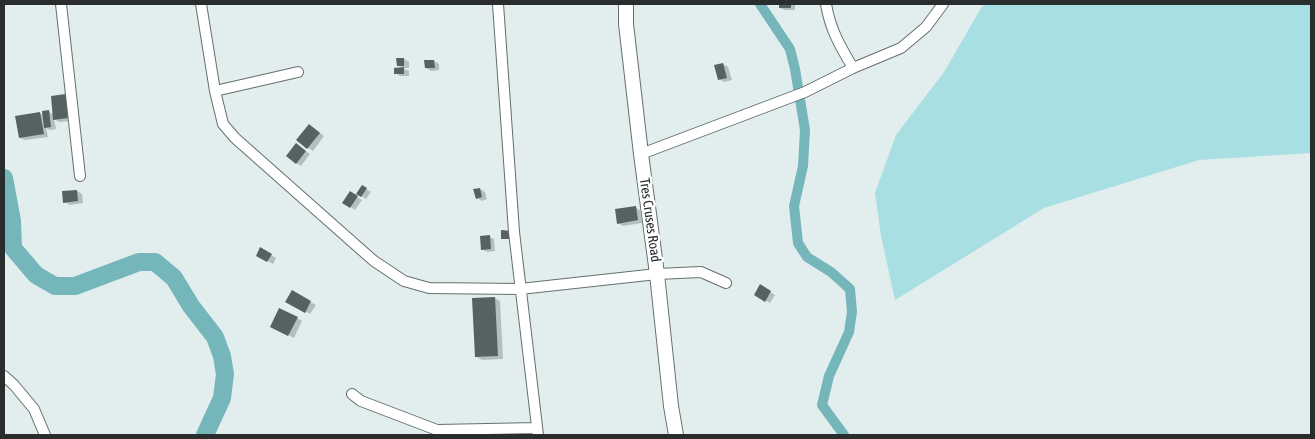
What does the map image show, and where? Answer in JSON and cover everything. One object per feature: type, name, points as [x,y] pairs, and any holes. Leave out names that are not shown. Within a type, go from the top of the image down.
[{"type":"main road","name":"Tres Cruses Road","points":[[626,4],[626,24],[641,154],[676,435]]},
{"type":"street","points":[[61,4],[80,176]]},
{"type":"street","points":[[201,4],[215,92],[224,124],[235,138],[374,261],[404,281],[429,288],[520,289],[657,274],[701,272],[726,283]]},
{"type":"street","points":[[352,394],[361,401],[436,432],[537,432],[514,232],[498,4]]},
{"type":"street","points":[[826,4],[836,40],[853,68]]},
{"type":"street","points":[[641,154],[791,98],[853,68],[901,48],[926,27],[943,4]]},
{"type":"street","points":[[215,92],[298,72]]},
{"type":"street","points":[[4,376],[14,384],[34,409],[45,435]]},
{"type":"shaded area","points":[[985,4],[1311,4],[1311,153],[1199,160],[1044,208],[895,300],[881,236],[875,193],[896,135],[944,72]]},
{"type":"building","points":[[779,4],[791,4],[791,8],[779,8]]},
{"type":"building","points":[[396,58],[404,58],[404,66],[397,66]]},
{"type":"building","points":[[424,60],[434,60],[435,68],[425,68]]},
{"type":"building","points":[[723,63],[727,78],[718,80],[714,65]]},
{"type":"building","points":[[404,67],[404,74],[394,74],[394,68]]},
{"type":"building","points":[[66,94],[68,118],[53,120],[51,96]]},
{"type":"building","points":[[49,110],[51,127],[44,128],[42,111]]},
{"type":"building","points":[[40,112],[44,134],[19,138],[15,116]]},
{"type":"building","points":[[309,124],[320,133],[307,149],[296,140]]},
{"type":"building","points":[[296,143],[306,151],[296,164],[286,156]]},
{"type":"building","points":[[362,185],[367,188],[361,197],[356,194]]},
{"type":"building","points":[[480,188],[482,197],[476,199],[473,189]]},
{"type":"building","points":[[77,190],[78,201],[63,203],[62,191]]},
{"type":"building","points":[[350,191],[358,196],[350,208],[342,203]]},
{"type":"building","points":[[636,206],[638,220],[617,224],[615,209]]},
{"type":"building","points":[[501,230],[511,231],[511,239],[501,239]]},
{"type":"building","points":[[490,235],[491,249],[481,250],[480,236]]},
{"type":"building","points":[[260,247],[272,254],[267,262],[256,256]]},
{"type":"building","points":[[760,284],[771,291],[765,302],[754,295]]},
{"type":"building","points":[[292,290],[311,301],[305,313],[285,302]]},
{"type":"building","points":[[495,297],[498,356],[475,357],[472,298]]},
{"type":"building","points":[[279,308],[298,317],[288,336],[270,327]]},
{"type":"waterway","points":[[760,4],[790,49],[805,130],[803,166],[794,206],[798,243],[807,257],[831,272],[850,289],[852,312],[849,332],[829,376],[822,405],[844,435]]},
{"type":"waterway","points":[[4,178],[12,221],[13,248],[36,275],[55,286],[75,286],[139,262],[155,262],[174,278],[191,306],[215,337],[222,356],[225,374],[222,398],[205,435]]}]
